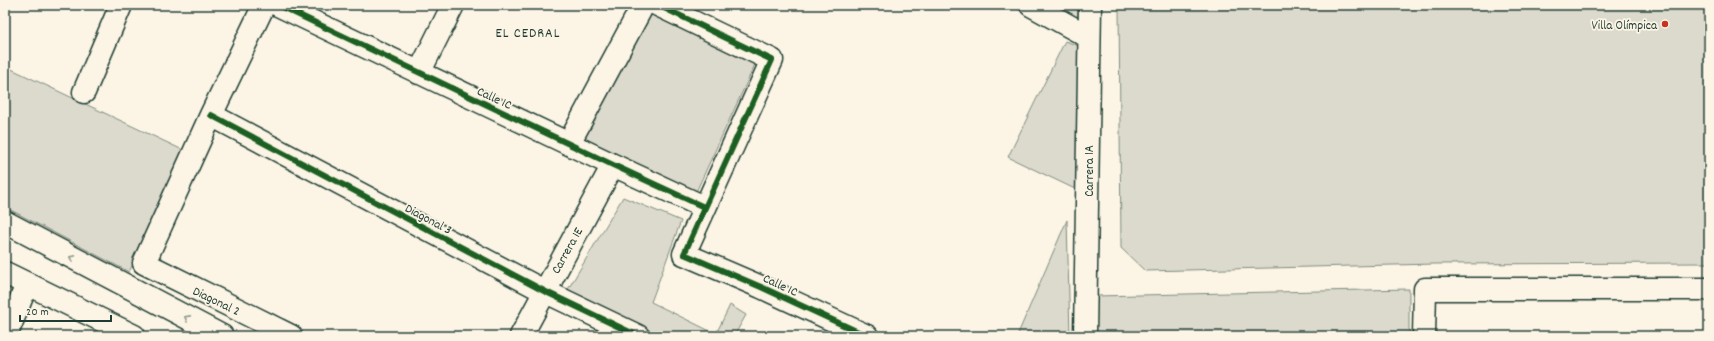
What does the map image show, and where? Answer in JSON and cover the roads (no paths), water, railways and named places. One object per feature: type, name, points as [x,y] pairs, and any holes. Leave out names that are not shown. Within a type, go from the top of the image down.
[{"type":"street","points":[[84,92],[121,5]]},
{"type":"street","points":[[211,115],[264,5]]},
{"type":"street","name":"Calle 1C","points":[[278,5],[704,207],[684,254],[761,287],[867,336]]},
{"type":"street","points":[[419,73],[453,5]]},
{"type":"street","points":[[568,143],[643,5]]},
{"type":"street","points":[[658,5],[772,60],[704,207]]},
{"type":"street","points":[[1031,5],[1089,37]]},
{"type":"street","name":"Carrera 1A","points":[[1085,336],[1090,5]]},
{"type":"street","name":"Diagonal 2","points":[[211,115],[144,264],[291,336]]},
{"type":"street","name":"Diagonal 3","points":[[211,115],[544,291],[638,336]]},
{"type":"street","name":"Carrera 1E","points":[[520,336],[613,165]]},
{"type":"street","points":[[5,222],[222,336]]},
{"type":"street","points":[[5,273],[134,336]]},
{"type":"street","points":[[6,336],[27,284]]},
{"type":"street","points":[[1424,336],[1425,288],[1709,289]]},
{"type":"place","name":"Villa Olímpica","points":[[1665,24]]},
{"type":"district","name":"EL CEDRAL","points":[[528,32]]}]
